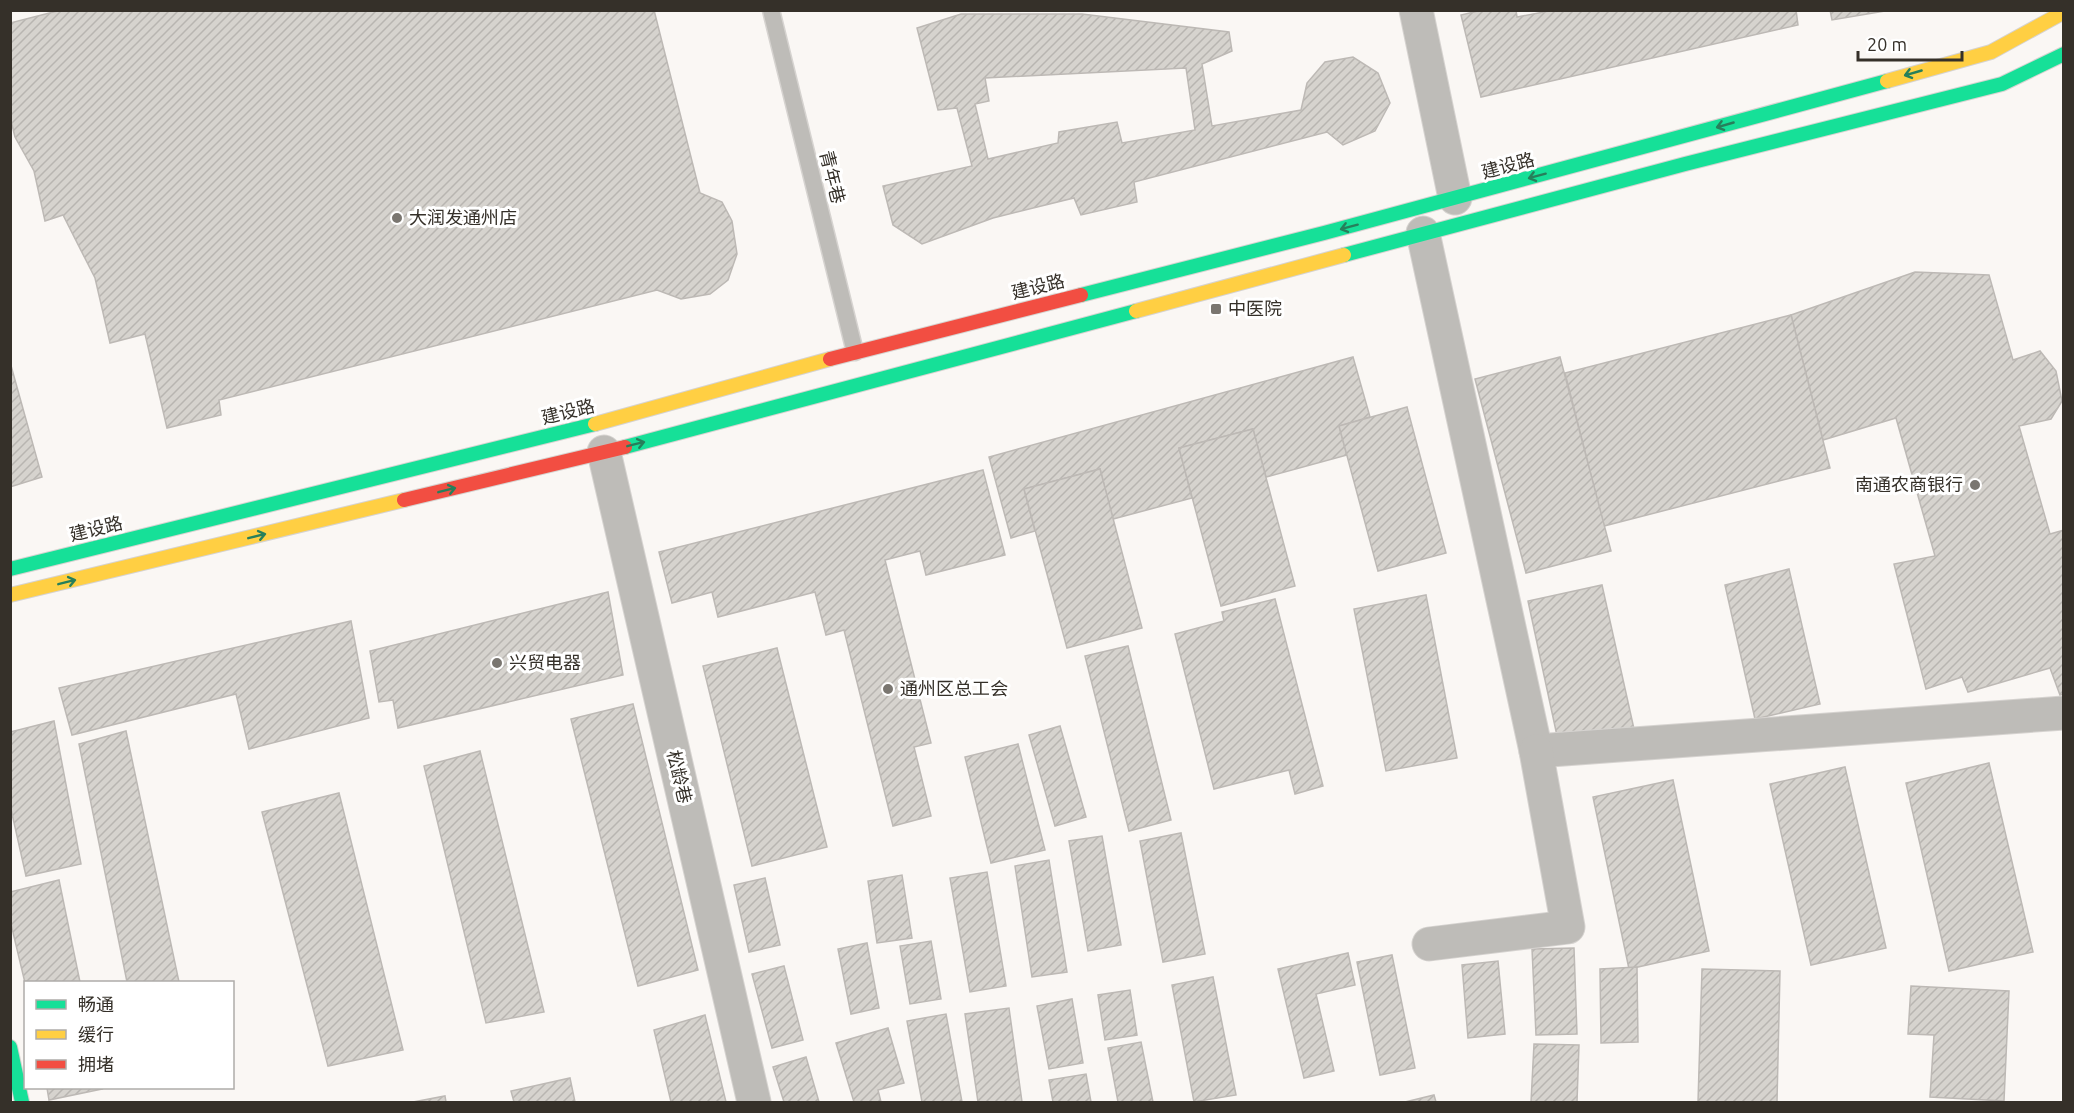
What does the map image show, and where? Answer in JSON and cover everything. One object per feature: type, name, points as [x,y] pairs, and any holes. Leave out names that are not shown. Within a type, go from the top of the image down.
[{"type":"street","points":[[1416,10],[1455,198]]},
{"type":"street","name":"建设路","points":[[10,568],[659,408],[855,352],[1455,198],[1991,52],[2064,12]]},
{"type":"street","points":[[10,595],[604,452],[1423,233],[2002,84],[2064,54]]},
{"type":"street","points":[[1423,233],[1536,751],[1568,927],[1430,944]]},
{"type":"street","name":"松龄巷","points":[[604,452],[754,1102]]},
{"type":"street","points":[[1536,751],[2064,713]]},
{"type":"street","points":[[10,1047],[22,1102]]},
{"type":"lane","name":"青年巷","points":[[771,10],[855,352]]},
{"type":"building","name":"大润发通州店","points":[[61,10],[654,10],[700,193],[722,202],[732,221],[737,254],[728,280],[710,294],[681,299],[657,290],[219,400],[221,415],[167,428],[145,334],[110,343],[95,278],[63,215],[45,221],[34,171],[15,137],[10,117],[10,23]]},
{"type":"building","points":[[1482,10],[1516,10],[1517,17],[1554,10],[1796,10],[1798,25],[1481,97],[1461,15]]},
{"type":"building","points":[[1830,10],[1891,10],[1832,20]]},
{"type":"building","points":[[961,14],[1082,14],[1229,32],[1232,51],[1202,64],[1212,126],[1301,110],[1307,83],[1325,62],[1353,57],[1378,73],[1390,103],[1375,131],[1343,145],[1327,132],[1134,182],[1137,202],[1081,215],[1074,198],[993,218],[922,244],[893,225],[883,186],[972,166],[957,108],[938,110],[917,28]],"holes":[[[1186,68],[1195,130],[1122,143],[1117,122],[1059,132],[1058,143],[988,159],[975,104],[989,101],[985,78]]]},
{"type":"building","name":"南通农商银行","points":[[1915,272],[1989,275],[2013,360],[2040,351],[2056,371],[2062,401],[2051,419],[2019,426],[2050,534],[2064,530],[2064,694],[2060,695],[2050,668],[1968,692],[1962,677],[1926,689],[1894,564],[1935,556],[1896,418],[1823,440],[1791,315]]},
{"type":"building","points":[[1791,315],[1830,468],[1604,526],[1565,373]]},
{"type":"building","points":[[1353,357],[1370,417],[1339,426],[1347,455],[1266,477],[1253,429],[1179,448],[1192,498],[1113,519],[1100,469],[1024,489],[1035,531],[1011,538],[989,457]]},
{"type":"building","points":[[1560,357],[1611,551],[1526,573],[1475,379]]},
{"type":"building","points":[[10,362],[42,477],[10,487]]},
{"type":"building","points":[[1407,407],[1446,553],[1378,571],[1339,426]]},
{"type":"building","points":[[1253,429],[1295,586],[1221,606],[1179,448]]},
{"type":"building","points":[[1100,469],[1142,628],[1067,648],[1024,489]]},
{"type":"building","name":"通州区总工会","points":[[983,470],[1005,555],[926,575],[920,551],[885,560],[931,743],[914,747],[931,816],[893,826],[844,630],[826,635],[815,592],[718,617],[712,592],[672,603],[659,552]]},
{"type":"building","points":[[1789,569],[1820,704],[1755,719],[1725,585]]},
{"type":"building","points":[[1602,585],[1634,729],[1559,745],[1528,601]]},
{"type":"building","name":"兴贸电器","points":[[608,592],[623,675],[398,728],[393,700],[379,702],[370,651]]},
{"type":"building","points":[[1426,595],[1457,758],[1386,771],[1354,609]]},
{"type":"building","points":[[1275,599],[1323,786],[1295,794],[1289,770],[1214,789],[1175,634],[1224,621],[1222,612]]},
{"type":"building","points":[[351,621],[369,718],[249,749],[236,694],[72,735],[59,688]]},
{"type":"building","points":[[1128,646],[1171,820],[1129,831],[1085,656]]},
{"type":"building","points":[[777,648],[827,847],[752,866],[703,666]]},
{"type":"building","points":[[633,704],[698,970],[638,986],[571,719]]},
{"type":"building","points":[[54,721],[81,864],[26,876],[10,805],[10,732]]},
{"type":"building","points":[[1060,726],[1086,817],[1055,826],[1029,735]]},
{"type":"building","points":[[126,731],[179,981],[127,981],[79,744]]},
{"type":"building","points":[[1018,744],[1045,850],[991,863],[965,757]]},
{"type":"building","points":[[480,751],[544,1012],[486,1023],[424,766]]},
{"type":"building","points":[[1989,763],[2033,952],[1949,971],[1906,783]]},
{"type":"building","points":[[1845,767],[1886,948],[1811,965],[1770,784]]},
{"type":"building","points":[[1673,780],[1709,951],[1629,969],[1593,797]]},
{"type":"building","points":[[339,793],[403,1050],[328,1066],[262,812]]},
{"type":"building","points":[[1181,833],[1205,954],[1163,962],[1140,841]]},
{"type":"building","points":[[1102,836],[1121,945],[1088,951],[1069,841]]},
{"type":"building","points":[[1049,860],[1067,972],[1032,977],[1015,866]]},
{"type":"building","points":[[987,872],[1006,986],[970,992],[950,878]]},
{"type":"building","points":[[902,875],[912,938],[877,943],[868,881]]},
{"type":"building","points":[[765,878],[780,945],[749,952],[734,885]]},
{"type":"building","points":[[59,880],[80,981],[25,981],[10,920],[10,892]]},
{"type":"building","points":[[931,941],[941,999],[910,1004],[900,946]]},
{"type":"building","points":[[867,943],[879,1008],[851,1014],[838,949]]},
{"type":"building","points":[[1574,948],[1577,1034],[1536,1035],[1532,949]]},
{"type":"building","points":[[1348,953],[1355,985],[1316,994],[1334,1071],[1304,1078],[1278,969]]},
{"type":"building","points":[[1392,955],[1415,1068],[1380,1075],[1357,962]]},
{"type":"building","points":[[1498,961],[1505,1034],[1468,1038],[1462,965]]},
{"type":"building","points":[[784,966],[803,1040],[772,1048],[752,974]]},
{"type":"building","points":[[1637,967],[1638,1042],[1601,1043],[1600,969]]},
{"type":"building","points":[[1702,969],[1780,971],[1777,1102],[1698,1102]]},
{"type":"building","points":[[1213,977],[1236,1095],[1194,1102],[1172,985]]},
{"type":"building","points":[[1911,986],[2009,991],[2004,1101],[1930,1097],[1934,1035],[1908,1034]]},
{"type":"building","points":[[1130,990],[1137,1035],[1105,1040],[1098,995]]},
{"type":"building","points":[[1072,999],[1083,1063],[1049,1069],[1037,1006]]},
{"type":"building","points":[[1009,1008],[1022,1102],[978,1102],[965,1014]]},
{"type":"building","points":[[946,1014],[962,1102],[922,1102],[907,1021]]},
{"type":"building","points":[[705,1015],[726,1102],[671,1102],[654,1030]]},
{"type":"building","points":[[888,1028],[904,1083],[878,1090],[881,1102],[854,1102],[836,1043]]},
{"type":"building","points":[[1141,1042],[1153,1102],[1118,1102],[1108,1048]]},
{"type":"building","points":[[1534,1044],[1579,1045],[1577,1102],[1531,1102]]},
{"type":"building","points":[[806,1057],[819,1102],[784,1102],[773,1067]]},
{"type":"building","points":[[1086,1074],[1091,1102],[1053,1102],[1049,1080]]},
{"type":"building","points":[[570,1078],[575,1102],[514,1102],[511,1091]]},
{"type":"building","points":[[47,1089],[102,1089],[49,1100]]},
{"type":"building","points":[[1434,1095],[1436,1102],[1405,1102]]},
{"type":"building","points":[[445,1096],[446,1102],[413,1102]]},
{"type":"traffic: fast","points":[[1344,255],[1685,164],[2002,84],[2064,54]]},
{"type":"traffic: fast","points":[[1081,295],[1324,233],[1887,81]]},
{"type":"traffic: fast","points":[[625,447],[1136,311]]},
{"type":"traffic: fast","points":[[10,569],[595,424]]},
{"type":"traffic: fast","points":[[10,1047],[22,1102]]},
{"type":"traffic: slow","points":[[1887,81],[1991,52],[2064,12]]},
{"type":"traffic: slow","points":[[1136,311],[1344,255]]},
{"type":"traffic: slow","points":[[595,424],[830,359]]},
{"type":"traffic: slow","points":[[10,595],[404,500]]},
{"type":"traffic: jam","points":[[830,359],[1081,295]]},
{"type":"traffic: jam","points":[[404,500],[625,447]]},
{"type":"place","name":"大润发通州店","points":[[397,218]]},
{"type":"place","name":"中医院","points":[[1216,309]]},
{"type":"place","name":"南通农商银行","points":[[1975,485]]},
{"type":"place","name":"兴贸电器","points":[[497,663]]},
{"type":"place","name":"通州区总工会","points":[[888,689]]}]
